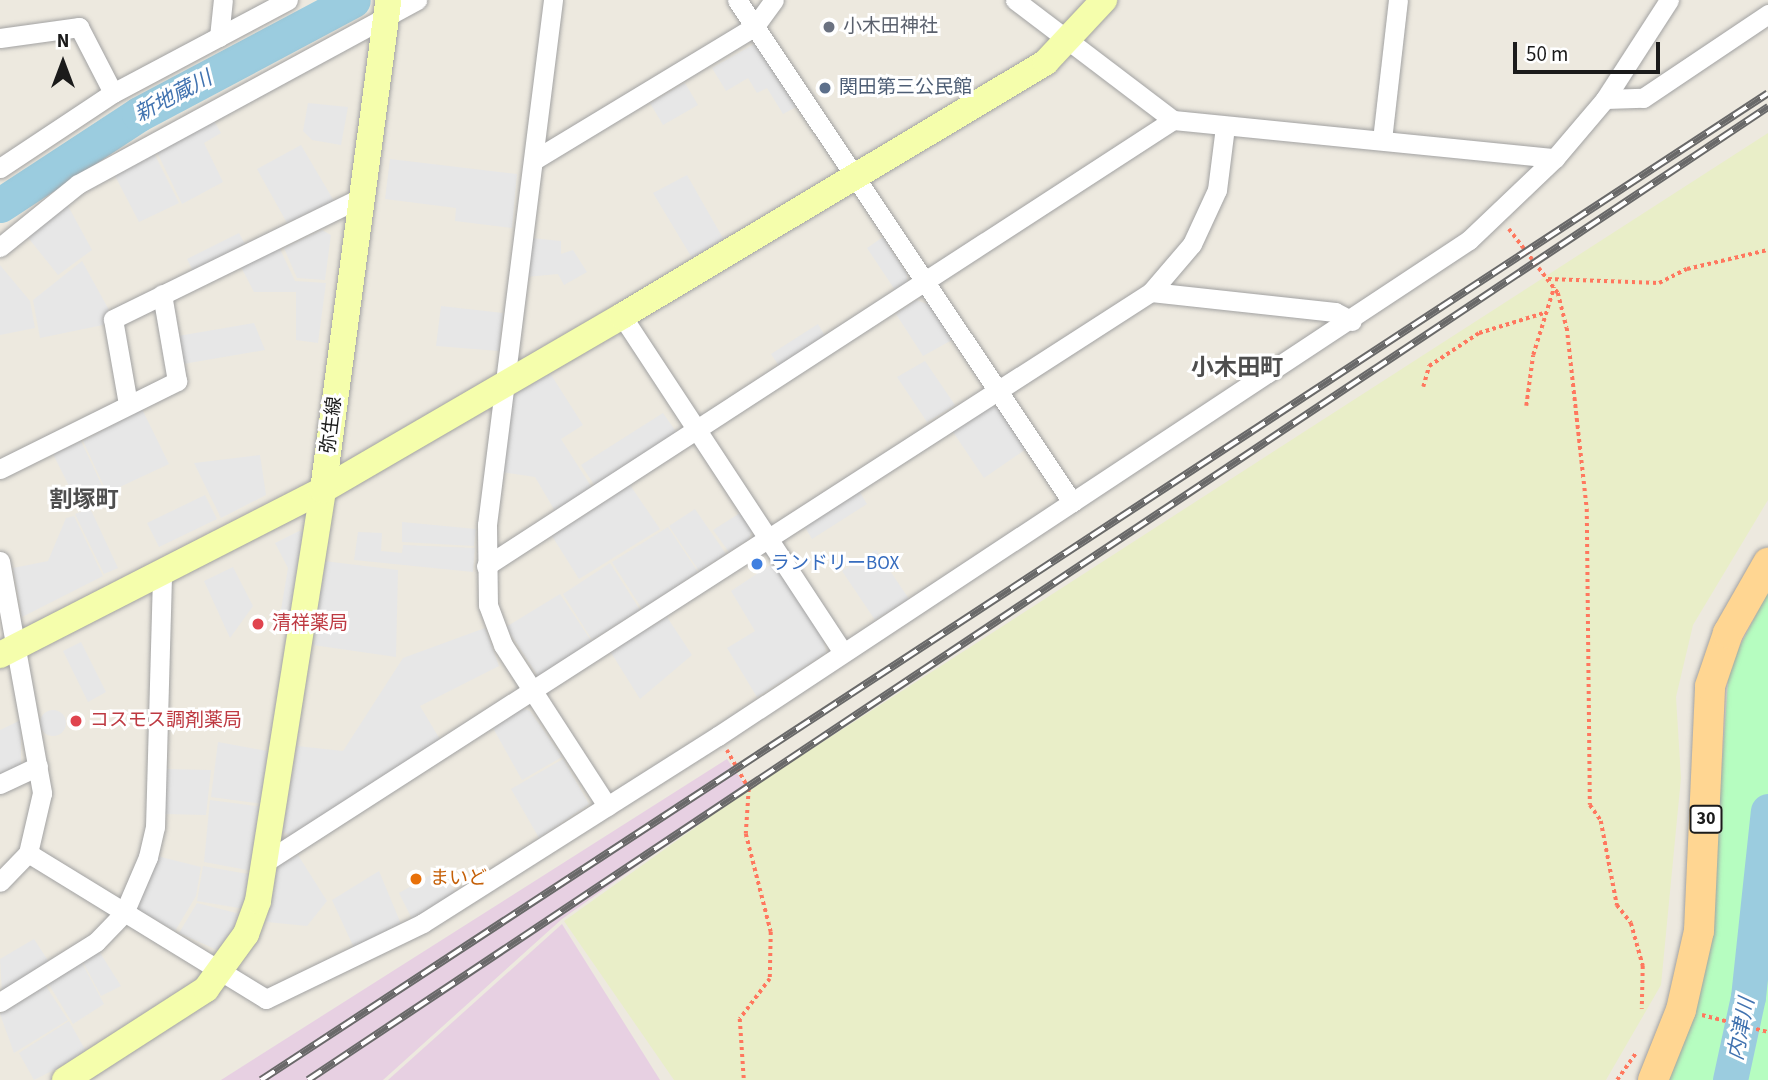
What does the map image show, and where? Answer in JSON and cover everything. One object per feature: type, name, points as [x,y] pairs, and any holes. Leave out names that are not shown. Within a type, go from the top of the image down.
[{"type":"main road","name":"30","points":[[1653,1080],[1681,1010],[1699,931],[1710,686],[1728,633],[1768,563]]},
{"type":"street","points":[[219,37],[223,0]]},
{"type":"street","points":[[0,168],[113,93],[288,0]]},
{"type":"street","points":[[0,247],[78,184],[387,7],[417,0]]},
{"type":"street","points":[[553,0],[504,386],[486,566],[488,605],[531,690],[607,806]]},
{"type":"street","points":[[737,0],[857,176],[1072,502]]},
{"type":"street","points":[[534,160],[755,26],[774,0]]},
{"type":"street","points":[[1015,0],[1173,120],[1555,158]]},
{"type":"street","points":[[8,650],[323,490],[504,386],[857,176],[1070,42],[1104,0]]},
{"type":"street","points":[[1382,140],[1398,0]]},
{"type":"street","points":[[28,853],[266,999],[299,986],[424,923],[718,736],[1352,321],[1496,215],[1555,158],[1605,99],[1669,0]]},
{"type":"street","name":"弥生線","points":[[65,1080],[172,1014],[220,973],[246,934],[267,861],[323,490],[387,7]]},
{"type":"street","points":[[1605,99],[1643,98],[1768,14]]},
{"type":"street","points":[[0,38],[79,27],[113,93]]},
{"type":"street","points":[[486,566],[1173,120]]},
{"type":"street","points":[[267,861],[1151,292],[1202,222],[1217,190],[1225,127]]},
{"type":"street","points":[[128,404],[113,319],[360,198]]},
{"type":"street","points":[[1151,292],[1335,312],[1352,321]]},
{"type":"street","points":[[0,469],[177,381],[162,294]]},
{"type":"street","points":[[622,316],[843,652]]},
{"type":"street","points":[[0,561],[8,650],[38,765],[42,793],[28,853],[0,882]]},
{"type":"street","points":[[0,1002],[80,954],[124,913],[155,827],[162,573]]},
{"type":"street","points":[[0,784],[38,765]]},
{"type":"path","points":[[1496,215],[1554,286],[1567,328],[1587,509],[1590,805],[1601,821],[1617,905],[1631,923],[1643,966],[1642,1009]]},
{"type":"path","points":[[1549,279],[1659,283],[1687,269],[1768,250]]},
{"type":"path","points":[[1526,406],[1544,313],[1554,286]]},
{"type":"path","points":[[1423,387],[1429,366],[1479,333],[1544,313]]},
{"type":"path","points":[[718,736],[750,789],[746,834],[771,932],[770,979],[740,1019],[744,1080]]},
{"type":"path","points":[[1681,1010],[1768,1032]]},
{"type":"shaded area","points":[[756,43],[798,106],[783,114],[767,88],[757,93],[748,78],[726,91],[712,68]]},
{"type":"shaded area","points":[[685,83],[698,105],[663,125],[650,103]]},
{"type":"shaded area","points":[[308,103],[348,107],[341,145],[312,140],[303,131]]},
{"type":"shaded area","points":[[213,119],[221,133],[204,143],[223,182],[182,204],[156,150]]},
{"type":"shaded area","points":[[301,145],[334,201],[287,223],[257,169]]},
{"type":"shaded area","points":[[153,151],[179,203],[139,222],[113,172]]},
{"type":"shaded area","points":[[390,159],[517,174],[512,228],[455,221],[456,208],[385,199]]},
{"type":"shaded area","points":[[687,175],[724,240],[692,258],[653,193]]},
{"type":"shaded area","points":[[67,204],[92,250],[58,275],[26,235]]},
{"type":"shaded area","points":[[322,230],[331,235],[325,280],[297,278],[284,248]]},
{"type":"shaded area","points":[[239,233],[245,244],[193,271],[187,259]]},
{"type":"shaded area","points":[[883,237],[907,274],[907,283],[895,290],[867,248]]},
{"type":"shaded area","points":[[531,238],[561,241],[561,254],[573,250],[587,272],[564,285],[558,274],[526,277]]},
{"type":"shaded area","points":[[279,247],[295,281],[326,283],[318,343],[296,340],[296,292],[254,292],[241,267]]},
{"type":"shaded area","points":[[82,261],[109,310],[103,325],[40,338],[33,300]]},
{"type":"shaded area","points":[[0,265],[30,301],[35,328],[0,335]]},
{"type":"shaded area","points":[[916,300],[930,305],[952,340],[923,356],[896,314]]},
{"type":"shaded area","points":[[441,306],[503,313],[499,351],[436,346]]},
{"type":"shaded area","points":[[254,323],[265,350],[183,364],[178,336]]},
{"type":"shaded area","points":[[818,324],[825,336],[779,366],[771,354]]},
{"type":"shaded area","points":[[925,361],[955,405],[927,422],[897,377]]},
{"type":"shaded area","points":[[550,373],[583,425],[561,439],[592,488],[555,511],[535,477],[502,472],[511,394]]},
{"type":"shaded area","points":[[989,405],[997,407],[1026,449],[984,478],[951,429]]},
{"type":"shaded area","points":[[142,409],[169,464],[107,493],[83,441]]},
{"type":"shaded area","points":[[663,413],[677,433],[595,486],[581,465]]},
{"type":"shaded area","points":[[81,441],[106,494],[80,508],[53,454]]},
{"type":"shaded area","points":[[260,455],[266,495],[221,518],[194,463]]},
{"type":"shaded area","points":[[630,485],[660,529],[579,579],[552,536]]},
{"type":"shaded area","points":[[858,489],[867,504],[812,539],[803,524]]},
{"type":"shaded area","points":[[205,495],[217,519],[159,547],[147,523]]},
{"type":"shaded area","points":[[90,508],[118,568],[104,574],[75,514]]},
{"type":"shaded area","points":[[695,509],[726,554],[699,571],[669,526]]},
{"type":"shaded area","points":[[740,513],[752,530],[749,539],[729,552],[713,530]]},
{"type":"shaded area","points":[[74,516],[103,576],[22,617],[13,568],[48,561],[66,518]]},
{"type":"shaded area","points":[[402,522],[476,529],[474,546],[402,542]]},
{"type":"shaded area","points":[[668,527],[698,572],[642,609],[612,562]]},
{"type":"shaded area","points":[[299,531],[306,533],[295,612],[281,610],[288,568],[275,543]]},
{"type":"shaded area","points":[[358,532],[382,533],[381,551],[402,553],[403,545],[475,548],[473,572],[354,560]]},
{"type":"shaded area","points":[[876,550],[909,599],[875,620],[842,571]]},
{"type":"shaded area","points":[[324,561],[398,570],[396,657],[313,645]]},
{"type":"shaded area","points":[[610,563],[640,610],[592,640],[563,594]]},
{"type":"shaded area","points":[[773,563],[823,637],[826,653],[757,697],[727,648],[755,631],[731,591]]},
{"type":"shaded area","points":[[233,567],[253,606],[230,638],[204,581]]},
{"type":"shaded area","points":[[560,594],[592,642],[538,676],[506,627]]},
{"type":"shaded area","points":[[667,617],[692,655],[640,699],[610,651]]},
{"type":"shaded area","points":[[485,628],[499,666],[420,706],[441,741],[290,836],[283,831],[297,746],[343,751],[403,658]]},
{"type":"shaded area","points":[[81,642],[106,692],[88,702],[63,651]]},
{"type":"shaded area","points":[[522,708],[530,711],[562,757],[522,780],[493,728]]},
{"type":"shaded area","points":[[53,710],[62,714],[66,723],[62,732],[53,736],[44,732],[40,723],[44,714]]},
{"type":"shaded area","points":[[21,720],[21,765],[0,776],[0,730]]},
{"type":"shaded area","points":[[218,742],[273,752],[264,804],[211,797]]},
{"type":"shaded area","points":[[563,759],[589,804],[539,838],[511,789]]},
{"type":"shaded area","points":[[727,759],[747,788],[562,919],[383,1080],[221,1080]]},
{"type":"shaded area","points":[[166,769],[211,770],[206,815],[165,814]]},
{"type":"shaded area","points":[[210,800],[264,807],[253,871],[204,862]]},
{"type":"shaded area","points":[[298,855],[327,901],[307,926],[267,922],[277,866]]},
{"type":"shaded area","points":[[157,856],[201,867],[196,896],[175,931],[134,907]]},
{"type":"shaded area","points":[[203,866],[253,875],[245,909],[197,901]]},
{"type":"shaded area","points":[[441,869],[456,894],[412,919],[399,893]]},
{"type":"shaded area","points":[[379,871],[401,924],[354,948],[332,900]]},
{"type":"shaded area","points":[[197,903],[244,915],[224,953],[179,933]]},
{"type":"shaded area","points":[[562,924],[660,1080],[388,1080]]},
{"type":"shaded area","points":[[34,939],[49,962],[2,991],[0,959]]},
{"type":"shaded area","points":[[99,951],[121,986],[101,996],[83,962]]},
{"type":"shaded area","points":[[82,963],[104,1004],[73,1024],[48,983]]},
{"type":"shaded area","points":[[46,986],[68,1020],[14,1053],[0,1014]]},
{"type":"shaded area","points":[[69,1021],[87,1053],[34,1080],[19,1053]]},
{"type":"green space","points":[[1768,133],[1768,500],[1693,625],[1676,697],[1681,778],[1661,985],[1606,1080],[674,1080],[564,921],[745,792]]},
{"type":"green space","points":[[1768,592],[1768,1080],[1657,1080],[1710,932],[1729,667]]},
{"type":"waterway","name":"新地蔵川","points":[[0,205],[139,114],[353,0]]},
{"type":"waterway","name":"内津川","points":[[1730,1080],[1748,997],[1768,811]]},
{"type":"railway","points":[[261,1080],[1768,93]]},
{"type":"railway","points":[[308,1080],[1768,107]]},
{"type":"place","name":"小木田神社","points":[[829,27]]},
{"type":"place","name":"関田第三公民館","points":[[825,88]]},
{"type":"place","name":"ランドリーBOX","points":[[757,564]]},
{"type":"place","name":"清祥薬局","points":[[258,624]]},
{"type":"place","name":"コスモス調剤薬局","points":[[76,721]]},
{"type":"place","name":"まいど","points":[[416,879]]},
{"type":"district","name":"小木田町","points":[[1237,368]]},
{"type":"district","name":"割塚町","points":[[84,500]]}]
